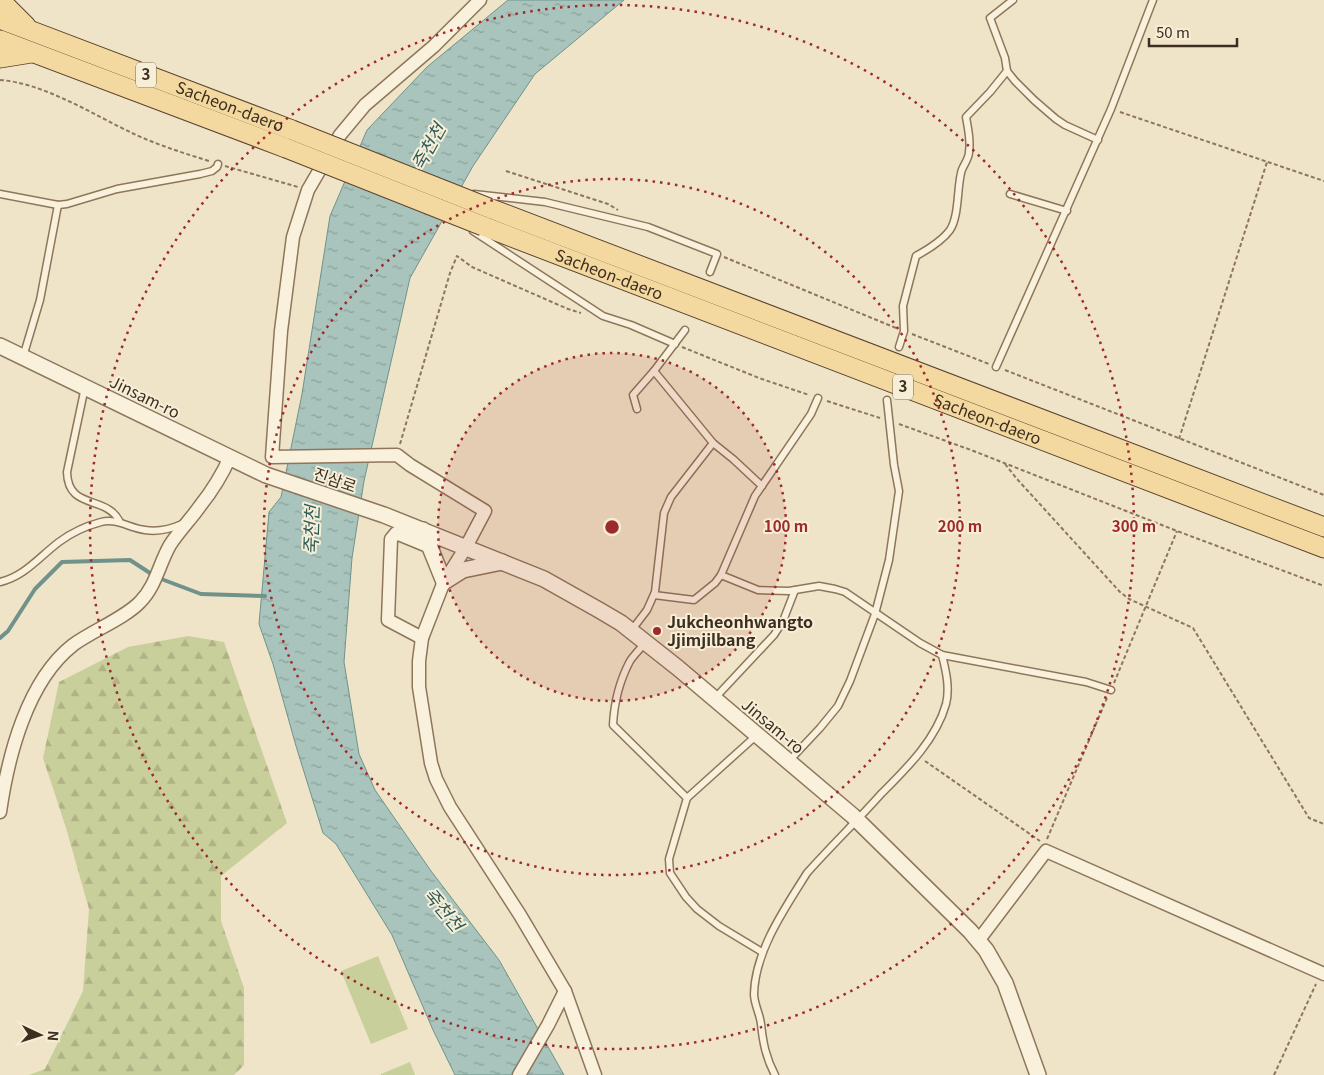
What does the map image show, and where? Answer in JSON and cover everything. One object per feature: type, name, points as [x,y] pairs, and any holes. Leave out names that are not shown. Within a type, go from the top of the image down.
[{"type":"main road","points":[[0,0],[32,31]]},
{"type":"main road","name":"Sacheon-daero","points":[[0,19],[292,130],[488,208],[1324,527]]},
{"type":"main road","name":"Sacheon-daero","points":[[0,40],[286,148],[483,226],[1324,548]]},
{"type":"main road","points":[[0,58],[34,53]]},
{"type":"street","points":[[270,476],[278,456],[281,331],[293,237],[308,190],[340,135],[365,105],[434,46],[480,0]]},
{"type":"street","name":"Jinsam-ro","points":[[0,346],[270,476]]},
{"type":"street","points":[[278,456],[397,455],[485,511],[466,547],[444,582],[422,638],[419,660],[419,687],[425,734],[436,779],[450,807],[520,914],[565,991],[595,1075]]},
{"type":"street","points":[[0,812],[9,767],[21,726],[30,700],[43,677],[73,645],[138,604],[153,584],[170,545],[213,489],[230,457]]},
{"type":"street","name":"진삼로","points":[[270,476],[384,515]]},
{"type":"street","name":"Jinsam-ro","points":[[384,515],[544,579],[599,610],[645,642],[857,820],[970,931],[986,950],[1006,983],[1038,1075]]},
{"type":"street","points":[[423,530],[444,582]]},
{"type":"street","points":[[422,638],[388,620],[391,539],[396,533],[430,546]]},
{"type":"street","points":[[444,582],[463,570],[503,562]]},
{"type":"street","points":[[978,941],[1046,851],[1322,974]]},
{"type":"street","points":[[519,1075],[565,991]]},
{"type":"lane","points":[[1013,0],[990,18],[1005,58],[1007,71],[1034,100],[1065,125],[1098,140]]},
{"type":"lane","points":[[996,367],[1098,140],[1153,0]]},
{"type":"lane","points":[[899,347],[904,331],[903,306],[916,256],[932,246],[949,231],[955,218],[961,170],[969,155],[970,142],[966,117],[1007,71]]},
{"type":"lane","points":[[0,194],[58,205],[67,204],[117,189],[212,171],[218,164]]},
{"type":"lane","points":[[449,192],[545,202],[648,227],[717,254],[710,272]]},
{"type":"lane","points":[[1010,194],[1067,211]]},
{"type":"lane","points":[[23,357],[40,300],[58,205]]},
{"type":"lane","points":[[443,210],[602,316],[631,325],[676,344]]},
{"type":"lane","points":[[637,409],[633,395],[676,344],[685,330]]},
{"type":"lane","points":[[654,371],[713,443],[733,458],[762,486]]},
{"type":"lane","points":[[85,387],[66,472],[69,489],[80,497],[113,511],[120,522]]},
{"type":"lane","points":[[654,595],[694,600],[715,583],[721,575],[755,496],[812,414],[818,398]]},
{"type":"lane","points":[[788,762],[838,706],[850,681],[875,614],[890,560],[899,491],[894,466],[887,400]]},
{"type":"lane","points":[[631,631],[647,610],[654,595],[658,579],[664,513],[671,497],[713,443]]},
{"type":"lane","points":[[0,582],[24,573],[70,535],[100,522],[120,522],[153,531],[188,522]]},
{"type":"lane","points":[[721,575],[758,590],[795,590],[818,586],[835,589],[845,592],[875,614],[942,655],[1086,682],[1111,690]]},
{"type":"lane","points":[[714,699],[774,635],[783,620],[795,590]]},
{"type":"lane","points":[[645,642],[631,660],[622,681],[613,725],[687,798]]},
{"type":"lane","points":[[775,1075],[766,1056],[761,1022],[754,996],[762,952],[807,873],[929,740],[946,705],[946,672],[942,655]]},
{"type":"lane","points":[[757,735],[687,798],[669,859],[670,873],[686,897],[697,909],[762,952]]},
{"type":"path","points":[[0,80],[16,81],[62,98],[160,146],[308,190]]},
{"type":"path","points":[[1111,109],[1324,181]]},
{"type":"path","points":[[1179,439],[1267,162]]},
{"type":"path","points":[[506,171],[608,204],[621,212]]},
{"type":"path","points":[[717,254],[904,331],[1324,495]]},
{"type":"path","points":[[1324,586],[1005,464],[1120,592],[1130,599],[1194,628],[1309,818],[1324,824]]},
{"type":"path","points":[[917,755],[1046,846]]},
{"type":"path","points":[[1274,1075],[1322,974]]},
{"type":"green space","points":[[188,636],[224,642],[287,823],[221,876],[221,921],[244,988],[244,1065],[234,1075],[29,1075],[45,1069],[83,991],[89,909],[66,828],[43,758],[59,682],[128,647]]},
{"type":"green space","points":[[378,956],[408,1029],[371,1044],[341,971]]},
{"type":"green space","points":[[410,1062],[415,1075],[381,1075],[381,1074]]},
{"type":"water","name":"죽천천","points":[[508,0],[624,0],[535,74],[473,166],[410,278],[364,481],[352,558],[344,662],[359,754],[375,790],[431,871],[499,960],[564,1075],[455,1075],[433,1030],[392,935],[336,844],[323,833],[273,664],[259,624],[269,512],[281,497],[302,394],[330,216],[367,130],[427,67]]},
{"type":"waterway","points":[[0,638],[8,631],[35,589],[62,562],[130,560],[156,577],[201,594],[265,596]]},
{"type":"place","name":"Jukcheonhwangto Jjimjilbang","points":[[657,631]]}]
